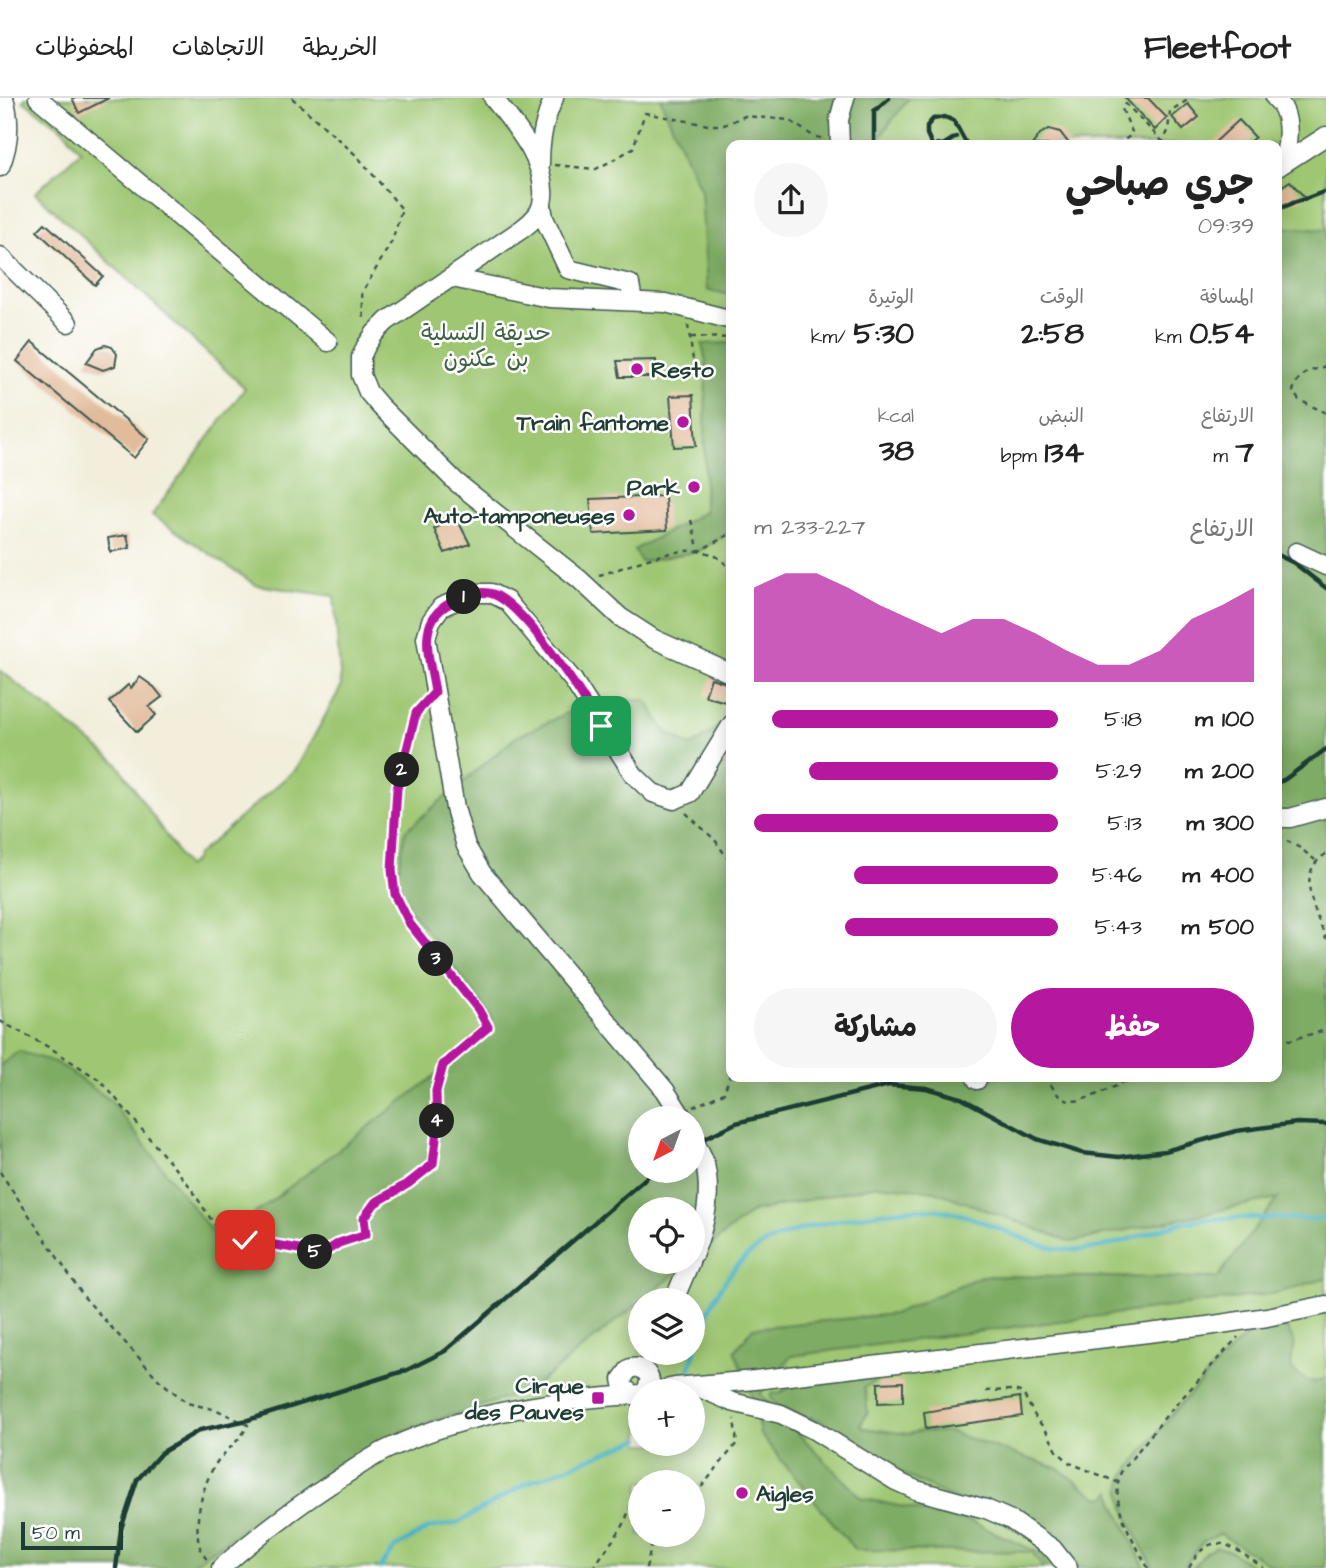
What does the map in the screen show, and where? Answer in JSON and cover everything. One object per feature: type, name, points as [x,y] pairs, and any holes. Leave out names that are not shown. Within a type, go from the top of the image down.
[{"type":"lane","points":[[0,167],[8,148],[8,112],[4,98]]},
{"type":"lane","points":[[38,98],[328,342]]},
{"type":"lane","points":[[493,98],[513,122],[540,167]]},
{"type":"lane","points":[[840,140],[839,120],[845,98]]},
{"type":"lane","points":[[1275,98],[1287,115],[1282,162]]},
{"type":"lane","points":[[559,100],[545,118],[540,167],[544,218],[568,269],[630,284],[633,301]]},
{"type":"lane","points":[[1282,164],[1326,136]]},
{"type":"lane","points":[[542,206],[535,218],[522,229],[387,321],[366,346],[361,357],[368,378],[369,392],[456,482],[579,579],[620,617],[654,639],[726,671]]},
{"type":"lane","points":[[0,256],[68,323]]},
{"type":"lane","points":[[452,278],[549,298],[666,303],[726,318]]},
{"type":"lane","points":[[1296,552],[1326,566]]},
{"type":"lane","points":[[675,1106],[665,1090],[477,864],[466,846],[455,808],[426,638],[431,621],[441,607],[475,593],[491,593],[507,601],[573,680],[634,775],[653,793],[674,800],[690,793],[726,734]]},
{"type":"lane","points":[[1282,818],[1326,808]]},
{"type":"lane","points":[[705,1162],[708,1199],[705,1213]]},
{"type":"lane","points":[[705,1386],[1207,1326],[1326,1305]]},
{"type":"lane","points":[[568,1402],[605,1388],[639,1365]]},
{"type":"lane","points":[[624,1375],[624,1388],[628,1390]]},
{"type":"lane","points":[[705,1390],[732,1402],[780,1414],[814,1430],[896,1481],[916,1490],[986,1509],[1011,1520],[1053,1549],[1068,1568]]},
{"type":"lane","points":[[221,1568],[273,1525],[388,1448],[480,1416],[628,1395]]},
{"type":"path","points":[[292,98],[357,156],[402,209],[392,241],[362,293],[366,346]]},
{"type":"path","points":[[1164,140],[1168,131],[1170,111],[1191,98]]},
{"type":"path","points":[[1124,140],[1132,132],[1122,109],[1126,104],[1158,140]]},
{"type":"path","points":[[540,167],[596,169],[633,148],[645,113],[708,125],[724,125],[745,116],[789,120],[813,136],[825,140]]},
{"type":"path","points":[[685,308],[693,360]]},
{"type":"path","points":[[691,337],[726,338]]},
{"type":"path","points":[[1326,366],[1301,376],[1296,381],[1293,392],[1299,400],[1326,413]]},
{"type":"path","points":[[691,520],[699,551]]},
{"type":"path","points":[[699,551],[726,536]]},
{"type":"path","points":[[579,579],[681,552],[699,551],[713,554],[726,565]]},
{"type":"path","points":[[0,1021],[52,1049],[101,1081],[188,1184],[218,1230],[245,1240],[323,1253],[339,1243],[366,1234],[364,1218],[375,1203],[409,1183],[433,1164],[437,1131],[436,1091],[443,1065],[488,1027],[478,1009],[410,924],[395,894],[392,870],[397,789],[416,713],[435,692]]},
{"type":"path","points":[[674,800],[715,840],[726,856]]},
{"type":"path","points":[[1282,838],[1316,861]]},
{"type":"path","points":[[1326,854],[1316,861],[1309,871],[1309,890],[1326,939]]},
{"type":"path","points":[[1282,1040],[1305,1037],[1326,1030]]},
{"type":"path","points":[[699,1106],[724,1093],[728,1082]]},
{"type":"path","points":[[1050,1082],[1056,1093],[1071,1101],[1092,1096],[1123,1082]]},
{"type":"path","points":[[0,1172],[84,1297],[159,1380],[187,1403],[217,1410],[248,1425],[242,1437],[218,1460],[205,1489],[198,1517],[199,1546],[212,1568]]},
{"type":"path","points":[[1148,1568],[1118,1504],[1116,1492],[1121,1472],[1170,1410],[1240,1335]]},
{"type":"path","points":[[986,1391],[1020,1392],[1035,1418],[1047,1432],[1056,1451],[1070,1463],[1118,1482]]},
{"type":"path","points":[[705,1483],[737,1443],[732,1402]]},
{"type":"path","points":[[593,1568],[628,1516]]},
{"type":"path","points":[[1189,1568],[1211,1543],[1222,1542],[1264,1568]]},
{"type":"path","points":[[646,1568],[651,1547]]},
{"type":"green space","name":"حديقة التسلية بن عكنون","points":[[25,98],[1326,98],[1326,1568],[0,1568],[0,670],[117,763],[187,867],[196,856],[296,769],[341,687],[334,596],[256,585],[152,515],[245,388],[35,193],[81,151],[63,129],[23,101]]},
{"type":"green space","points":[[660,98],[909,98],[878,140],[726,140],[726,294],[707,290],[701,191]]},
{"type":"green space","points":[[1282,227],[1326,230],[1326,1278],[1277,1293],[791,1356],[760,1394],[861,1498],[969,1521],[1040,1553],[1049,1568],[1043,1568],[1032,1552],[855,1550],[760,1434],[754,1402],[735,1351],[753,1328],[893,1314],[981,1276],[1217,1278],[1278,1198],[1071,1242],[935,1191],[877,1185],[752,1212],[705,1249],[705,1197],[628,1197],[628,1274],[675,1274],[658,1288],[628,1288],[628,1312],[530,1390],[404,1431],[276,1507],[186,1568],[0,1568],[0,1066],[18,1051],[57,1063],[110,1100],[219,1241],[495,1030],[490,1014],[409,908],[397,877],[405,831],[516,737],[595,700],[646,700],[666,732],[690,746],[726,722],[726,1082],[1282,1082]]},
{"type":"green space","points":[[726,343],[726,534],[699,551],[641,562],[634,550],[704,512],[706,361],[702,344]]},
{"type":"green space","points":[[1283,1321],[1295,1344],[1290,1362],[1292,1370],[1306,1380],[1314,1382],[1326,1379],[1326,1568],[1276,1568],[1220,1534],[1204,1541],[1183,1568],[1153,1568],[1125,1510],[1122,1497],[1124,1476],[1178,1407],[1231,1349],[1262,1324]]},
{"type":"green space","points":[[882,1371],[884,1376],[864,1388],[868,1412],[861,1423],[863,1428],[908,1434],[921,1431],[950,1432],[1059,1469],[1099,1498],[1106,1497],[1112,1491],[1114,1502],[1145,1568],[1078,1568],[1070,1556],[870,1458],[843,1433],[822,1422],[780,1407],[770,1396],[772,1393],[779,1394],[795,1383]]},
{"type":"green space","points":[[1216,1547],[1230,1551],[1256,1568],[1193,1568],[1205,1553]]},
{"type":"building","points":[[72,98],[109,98],[79,113]]},
{"type":"building","points":[[1125,98],[1148,98],[1167,118],[1155,130]]},
{"type":"building","points":[[1188,104],[1199,117],[1183,130],[1172,117]]},
{"type":"building","points":[[1239,120],[1255,137],[1252,140],[1217,140]]},
{"type":"building","points":[[1049,129],[1060,132],[1066,140],[1036,140]]},
{"type":"building","points":[[1290,181],[1305,198],[1282,205],[1282,186]]},
{"type":"building","points":[[45,223],[103,276],[95,285],[37,231]]},
{"type":"building","points":[[32,342],[149,439],[134,458],[17,361]]},
{"type":"building","points":[[105,345],[112,347],[117,354],[115,366],[103,370],[86,363],[97,348]]},
{"type":"building","points":[[656,360],[656,377],[620,377],[617,361]]},
{"type":"building","name":"Train fantome","points":[[693,395],[696,446],[674,447],[670,396]]},
{"type":"building","name":"Auto-tamponeuses","points":[[665,496],[667,530],[593,534],[590,499]]},
{"type":"building","points":[[456,517],[470,544],[445,553],[434,529]]},
{"type":"building","points":[[127,535],[130,548],[110,552],[108,538]]},
{"type":"building","points":[[140,677],[162,697],[149,707],[156,715],[137,732],[109,702],[128,685],[131,688]]},
{"type":"building","points":[[711,678],[726,683],[726,702],[705,696]]},
{"type":"building","points":[[903,1382],[903,1402],[878,1403],[878,1383]]},
{"type":"building","points":[[1020,1397],[1022,1416],[926,1429],[924,1412]]},
{"type":"waterway","points":[[687,1379],[707,1315],[734,1269],[747,1256],[771,1240],[817,1225],[884,1212],[932,1209],[970,1217],[1041,1245],[1071,1250],[1104,1246],[1199,1220],[1326,1219]]},
{"type":"waterway","points":[[380,1568],[395,1548],[429,1528],[458,1523],[527,1483],[628,1444]]},
{"type":"railway","points":[[874,140],[874,111],[889,98]]},
{"type":"railway","points":[[930,140],[927,126],[933,119],[945,117],[954,121],[964,140]]},
{"type":"railway","points":[[951,140],[956,137]]},
{"type":"railway","points":[[1282,208],[1326,191]]},
{"type":"railway","points":[[1282,557],[1326,588]]},
{"type":"railway","points":[[1282,781],[1326,749]]},
{"type":"railway","points":[[705,1138],[736,1123],[889,1085],[926,1088],[961,1098],[1037,1139],[1082,1153],[1119,1157],[1165,1151],[1236,1131],[1297,1123],[1326,1124]]},
{"type":"railway","points":[[116,1568],[121,1529],[137,1480],[161,1453],[200,1430],[248,1420],[407,1370],[445,1351],[640,1183]]},
{"type":"place","name":"Resto","points":[[637,369]]},
{"type":"place","name":"Train fantome","points":[[683,422]]},
{"type":"place","name":"Park","points":[[694,487]]},
{"type":"place","name":"Auto-tamponeuses","points":[[629,515]]},
{"type":"place","name":"Cirque des Pauves","points":[[598,1398]]},
{"type":"place","name":"Aigles","points":[[742,1493]]},
{"type":"route","points":[[245,1240],[323,1253],[339,1243],[366,1234],[364,1218],[375,1203],[409,1183],[433,1164],[437,1131],[436,1091],[443,1065],[488,1027],[478,1009],[410,924],[395,894],[392,870],[397,789],[416,713],[435,692],[426,638],[431,621],[441,607],[475,593],[491,593],[507,601],[573,680],[601,726]]}]
